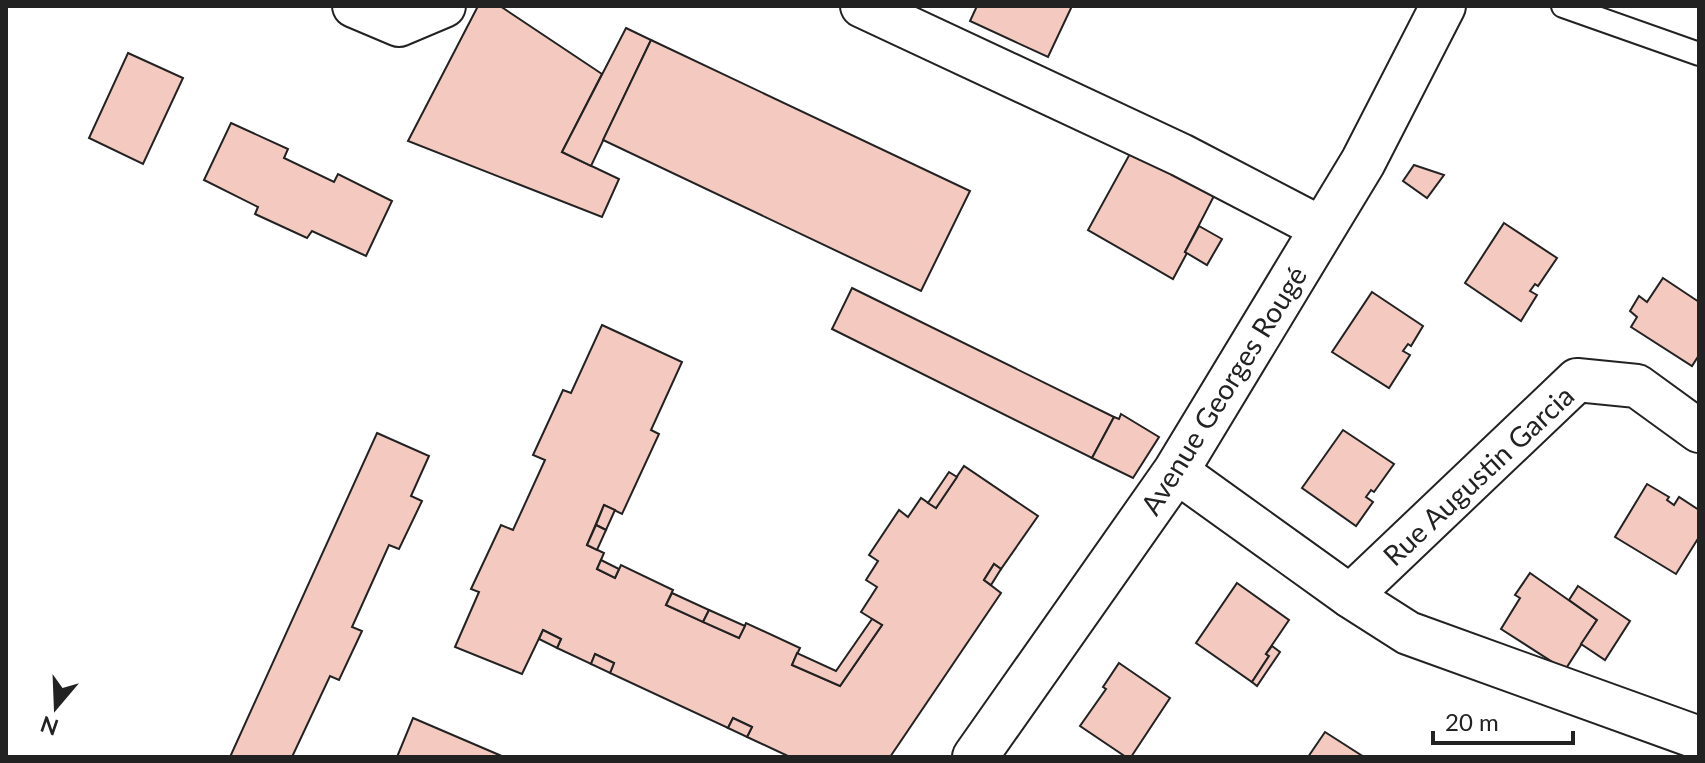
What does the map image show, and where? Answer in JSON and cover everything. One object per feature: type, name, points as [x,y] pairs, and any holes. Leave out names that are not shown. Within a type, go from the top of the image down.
[{"type":"street","points":[[354,6],[399,25],[444,6]]},
{"type":"street","points":[[862,6],[1181,155],[1323,229]]},
{"type":"street","name":"Avenue Georges Rougé","points":[[975,757],[1176,471],[1363,162],[1443,6]]},
{"type":"street","name":"Rue Augustin Garcia","points":[[1350,596],[1577,380],[1637,386],[1699,431]]},
{"type":"street","points":[[1176,471],[1350,596],[1408,633],[1699,738]]},
{"type":"lane","points":[[1563,6],[1699,54]]},
{"type":"building","points":[[478,6],[500,6],[602,74],[562,152],[619,179],[602,217],[408,141]]},
{"type":"building","points":[[977,6],[1072,6],[1048,57],[970,21]]},
{"type":"building","points":[[626,28],[651,40],[591,166],[562,152]]},
{"type":"building","points":[[651,40],[970,191],[921,291],[603,140]]},
{"type":"building","points":[[128,53],[183,78],[143,164],[89,138]]},
{"type":"building","points":[[231,123],[288,149],[284,158],[334,182],[338,174],[392,201],[366,256],[312,231],[307,238],[255,214],[258,207],[204,180]]},
{"type":"building","points":[[1132,150],[1214,196],[1173,279],[1088,230]]},
{"type":"building","points":[[1414,165],[1444,175],[1427,198],[1403,181]]},
{"type":"building","points":[[1504,223],[1557,258],[1538,286],[1535,284],[1530,291],[1537,295],[1521,321],[1465,283]]},
{"type":"building","points":[[1199,226],[1222,239],[1207,265],[1185,252]]},
{"type":"building","points":[[1663,278],[1699,302],[1699,355],[1692,366],[1631,327],[1637,317],[1630,311],[1639,296],[1647,302]]},
{"type":"building","points":[[852,288],[1114,417],[1092,458],[832,329]]},
{"type":"building","points":[[1372,292],[1423,326],[1411,346],[1408,344],[1403,351],[1410,355],[1389,388],[1332,352]]},
{"type":"building","points":[[602,325],[682,362],[651,430],[659,434],[622,514],[604,505],[587,545],[604,553],[597,569],[615,578],[621,565],[673,590],[666,605],[739,638],[746,623],[800,648],[792,665],[840,686],[882,625],[861,612],[877,587],[866,580],[878,561],[869,555],[899,510],[908,517],[921,498],[936,508],[964,466],[1038,516],[1001,569],[994,564],[984,580],[1001,593],[890,757],[790,757],[747,737],[752,727],[733,718],[728,728],[610,673],[614,663],[595,654],[591,664],[557,648],[561,639],[543,630],[522,674],[455,647],[479,592],[471,589],[501,525],[513,530],[545,460],[533,455],[563,390],[571,393]]},
{"type":"building","points":[[1121,414],[1159,437],[1133,478],[1092,458],[1114,417],[1119,419]]},
{"type":"building","points":[[1343,430],[1394,464],[1374,492],[1371,490],[1366,497],[1373,502],[1356,526],[1302,488]]},
{"type":"building","points":[[377,433],[429,456],[411,496],[422,501],[399,549],[389,545],[352,627],[362,631],[339,680],[330,676],[292,757],[230,757]]},
{"type":"building","points":[[949,472],[957,477],[936,508],[928,503]]},
{"type":"building","points":[[1647,484],[1669,497],[1667,500],[1674,505],[1679,497],[1699,510],[1699,537],[1676,574],[1615,537]]},
{"type":"building","points":[[604,505],[615,510],[606,530],[596,525]]},
{"type":"building","points":[[596,525],[606,530],[597,550],[587,545]]},
{"type":"building","points":[[601,560],[619,569],[615,578],[597,569]]},
{"type":"building","points":[[994,564],[1001,569],[991,585],[984,580]]},
{"type":"building","points":[[1530,573],[1597,620],[1565,670],[1501,629],[1520,598],[1515,595]]},
{"type":"building","points":[[1237,583],[1289,620],[1252,682],[1196,643]]},
{"type":"building","points":[[1578,586],[1630,621],[1605,660],[1581,644],[1597,620],[1569,600]]},
{"type":"building","points":[[672,593],[709,610],[703,622],[666,605]]},
{"type":"building","points":[[709,610],[745,626],[739,638],[703,622]]},
{"type":"building","points":[[872,619],[882,625],[840,686],[792,665],[797,653],[836,671]]},
{"type":"building","points":[[543,630],[561,639],[557,648],[539,639]]},
{"type":"building","points":[[1272,646],[1280,652],[1257,686],[1252,682]]},
{"type":"building","points":[[595,654],[614,663],[610,673],[591,664]]},
{"type":"building","points":[[1119,663],[1170,698],[1131,757],[1126,757],[1080,726],[1106,689],[1103,687]]},
{"type":"building","points":[[413,718],[504,757],[397,757]]},
{"type":"building","points":[[733,718],[752,727],[747,737],[728,728]]},
{"type":"building","points":[[1325,732],[1364,757],[1308,757]]}]
